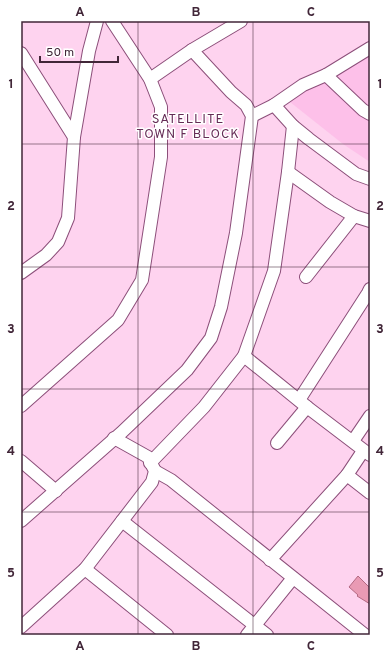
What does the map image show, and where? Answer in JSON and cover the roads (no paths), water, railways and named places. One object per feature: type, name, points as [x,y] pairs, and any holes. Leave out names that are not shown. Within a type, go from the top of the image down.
[{"type":"street","points":[[21,273],[46,255],[58,242],[68,218],[74,137],[89,51],[97,21]]},
{"type":"street","points":[[21,406],[118,320],[142,280],[161,157],[161,107],[150,79],[112,21]]},
{"type":"street","points":[[150,79],[192,50],[241,21]]},
{"type":"street","points":[[252,116],[274,105],[303,85],[326,76],[370,48]]},
{"type":"street","points":[[21,521],[56,491],[187,370],[211,338],[221,307],[236,233],[252,116],[246,105],[231,92],[192,50]]},
{"type":"street","points":[[21,53],[74,137]]},
{"type":"street","points":[[326,76],[370,114]]},
{"type":"street","points":[[274,105],[292,126],[356,174],[370,179]]},
{"type":"street","points":[[21,627],[84,569],[152,482],[153,467],[204,407],[244,356],[274,271],[288,172],[292,126]]},
{"type":"street","points":[[288,172],[330,202],[354,216],[370,221]]},
{"type":"street","points":[[306,277],[354,216]]},
{"type":"street","points":[[277,443],[303,404],[370,289]]},
{"type":"street","points":[[244,356],[367,453],[270,560]]},
{"type":"street","points":[[353,441],[370,416]]},
{"type":"street","points":[[114,438],[148,457],[153,467],[365,635]]},
{"type":"street","points":[[21,461],[56,491]]},
{"type":"street","points":[[347,475],[370,493]]},
{"type":"street","points":[[122,521],[267,635]]},
{"type":"street","points":[[84,569],[167,635]]},
{"type":"street","points":[[247,635],[293,578]]},
{"type":"district","name":"SATELLITE TOWN F BLOCK","points":[[188,126]]}]
